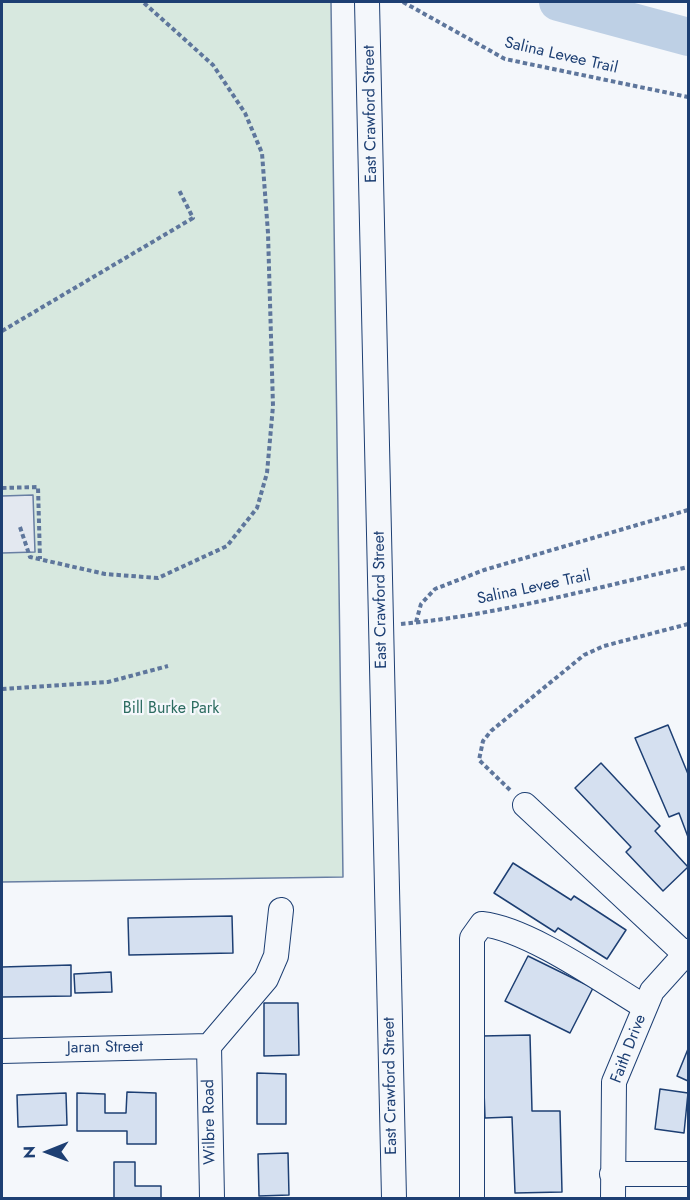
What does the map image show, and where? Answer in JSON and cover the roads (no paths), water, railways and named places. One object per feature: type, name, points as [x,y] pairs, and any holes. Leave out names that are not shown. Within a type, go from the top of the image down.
[{"type":"street","name":"East Crawford Street","points":[[367,2],[394,1198]]},
{"type":"street","points":[[525,805],[687,954]]},
{"type":"street","points":[[209,1046],[266,979],[276,956],[280,910]]},
{"type":"street","points":[[472,1198],[472,938],[482,924],[499,926],[548,950],[645,1007]]},
{"type":"street","name":"Faith Drive","points":[[613,1198],[614,1082],[652,991],[687,954]]},
{"type":"street","name":"Jaran Street","points":[[2,1051],[209,1046]]},
{"type":"street","name":"Wilbre Road","points":[[209,1046],[212,1198]]},
{"type":"street","points":[[612,1174],[688,1174]]},
{"type":"waterway","points":[[558,2],[688,37]]},
{"type":"park label","name":"Bill Burke Park","points":[[171,709]]}]
